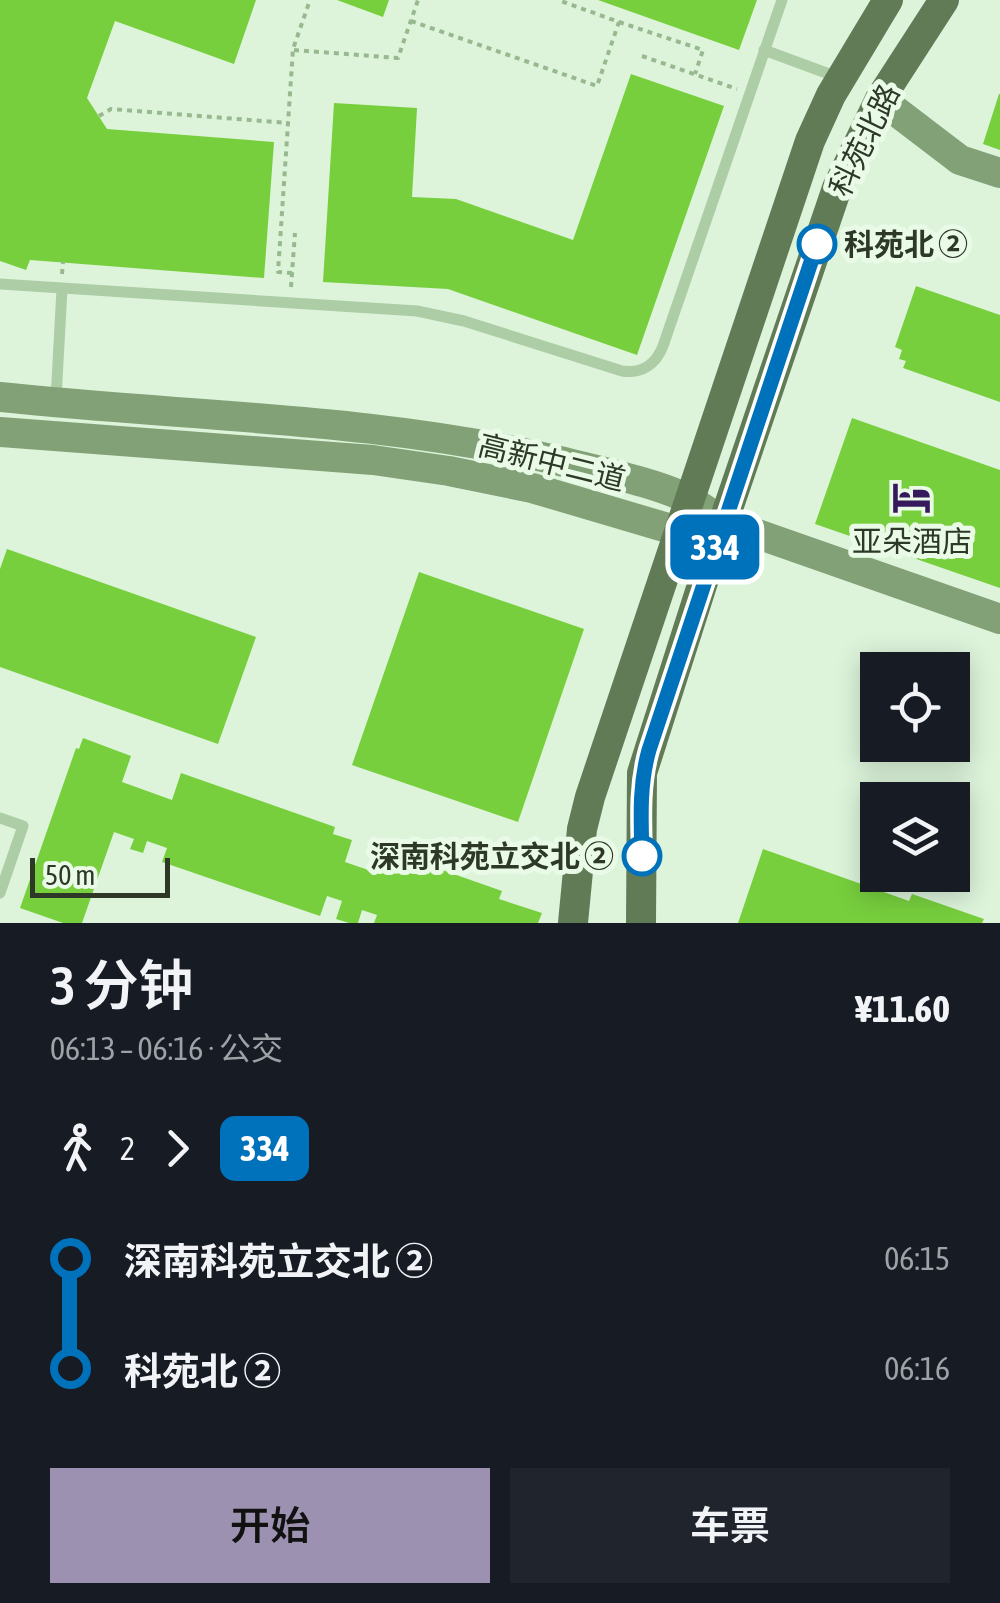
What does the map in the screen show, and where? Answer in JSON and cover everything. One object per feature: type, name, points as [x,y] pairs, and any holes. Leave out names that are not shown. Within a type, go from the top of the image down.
[{"type":"main road","name":"科苑北路","points":[[573,923],[582,828],[590,796],[789,200],[840,78],[888,0]]},
{"type":"main road","name":"科苑北路","points":[[640,923],[642,772],[723,522],[822,229],[855,146],[880,99],[944,0]]},
{"type":"main road","points":[[880,99],[960,160],[1000,173]]},
{"type":"main road","name":"高新中二道","points":[[0,398],[425,434],[602,472],[688,499],[723,522]]},
{"type":"main road","name":"高新中二道","points":[[0,432],[314,455],[449,471],[532,488],[678,531],[723,522]]},
{"type":"main road","points":[[723,522],[1000,618]]},
{"type":"lane","points":[[0,284],[440,314],[622,371],[644,368],[659,356],[663,346],[782,0]]},
{"type":"lane","points":[[764,50],[840,78]]},
{"type":"lane","points":[[56,404],[62,289]]},
{"type":"lane","points":[[0,818],[23,826],[0,893]]},
{"type":"path","points":[[292,273],[278,272],[293,50],[310,0]]},
{"type":"path","points":[[293,50],[398,58],[418,0]]},
{"type":"path","points":[[558,0],[703,50],[695,74]]},
{"type":"path","points":[[411,21],[597,86],[620,22]]},
{"type":"path","points":[[642,56],[749,94]]},
{"type":"path","points":[[99,116],[111,109],[288,123]]},
{"type":"path","points":[[290,302],[295,232]]},
{"type":"building","points":[[0,0],[256,0],[234,64],[115,21],[87,98],[107,129],[274,142],[264,278],[30,260],[26,270],[0,261]]},
{"type":"building","points":[[337,0],[389,0],[383,17]]},
{"type":"building","points":[[598,0],[757,0],[739,50]]},
{"type":"building","points":[[631,74],[724,106],[637,355],[448,289],[323,282],[334,103],[417,108],[412,197],[456,199],[573,240]]},
{"type":"building","points":[[1000,94],[1000,150],[983,144]]},
{"type":"building","points":[[916,286],[1000,315],[1000,402],[903,368],[906,361],[899,359],[902,350],[895,347]]},
{"type":"building","name":"亚朵酒店","points":[[852,418],[1000,470],[1000,588],[815,524]]},
{"type":"building","points":[[7,549],[256,637],[218,744],[0,667],[0,569]]},
{"type":"building","points":[[419,572],[584,629],[518,822],[352,765]]},
{"type":"building","points":[[83,738],[131,756],[122,782],[172,800],[181,773],[335,827],[333,834],[352,840],[345,862],[380,874],[388,851],[502,891],[499,899],[542,913],[538,923],[374,923],[377,915],[362,910],[358,923],[349,923],[336,919],[342,901],[327,896],[320,916],[162,862],[167,848],[147,841],[143,853],[130,849],[134,839],[114,832],[82,923],[63,923],[20,908],[76,748],[79,749]]},
{"type":"building","points":[[763,849],[860,884],[860,892],[884,892],[909,901],[912,894],[984,919],[982,923],[738,923]]},
{"type":"bus line","name":"334","points":[[642,856],[642,772],[817,244]]},
{"type":"place","name":"科苑北 ②","points":[[817,244]]},
{"type":"place","name":"亚朵酒店","points":[[912,497]]},
{"type":"place","name":"深南科苑立交北 ②","points":[[642,856]]}]
